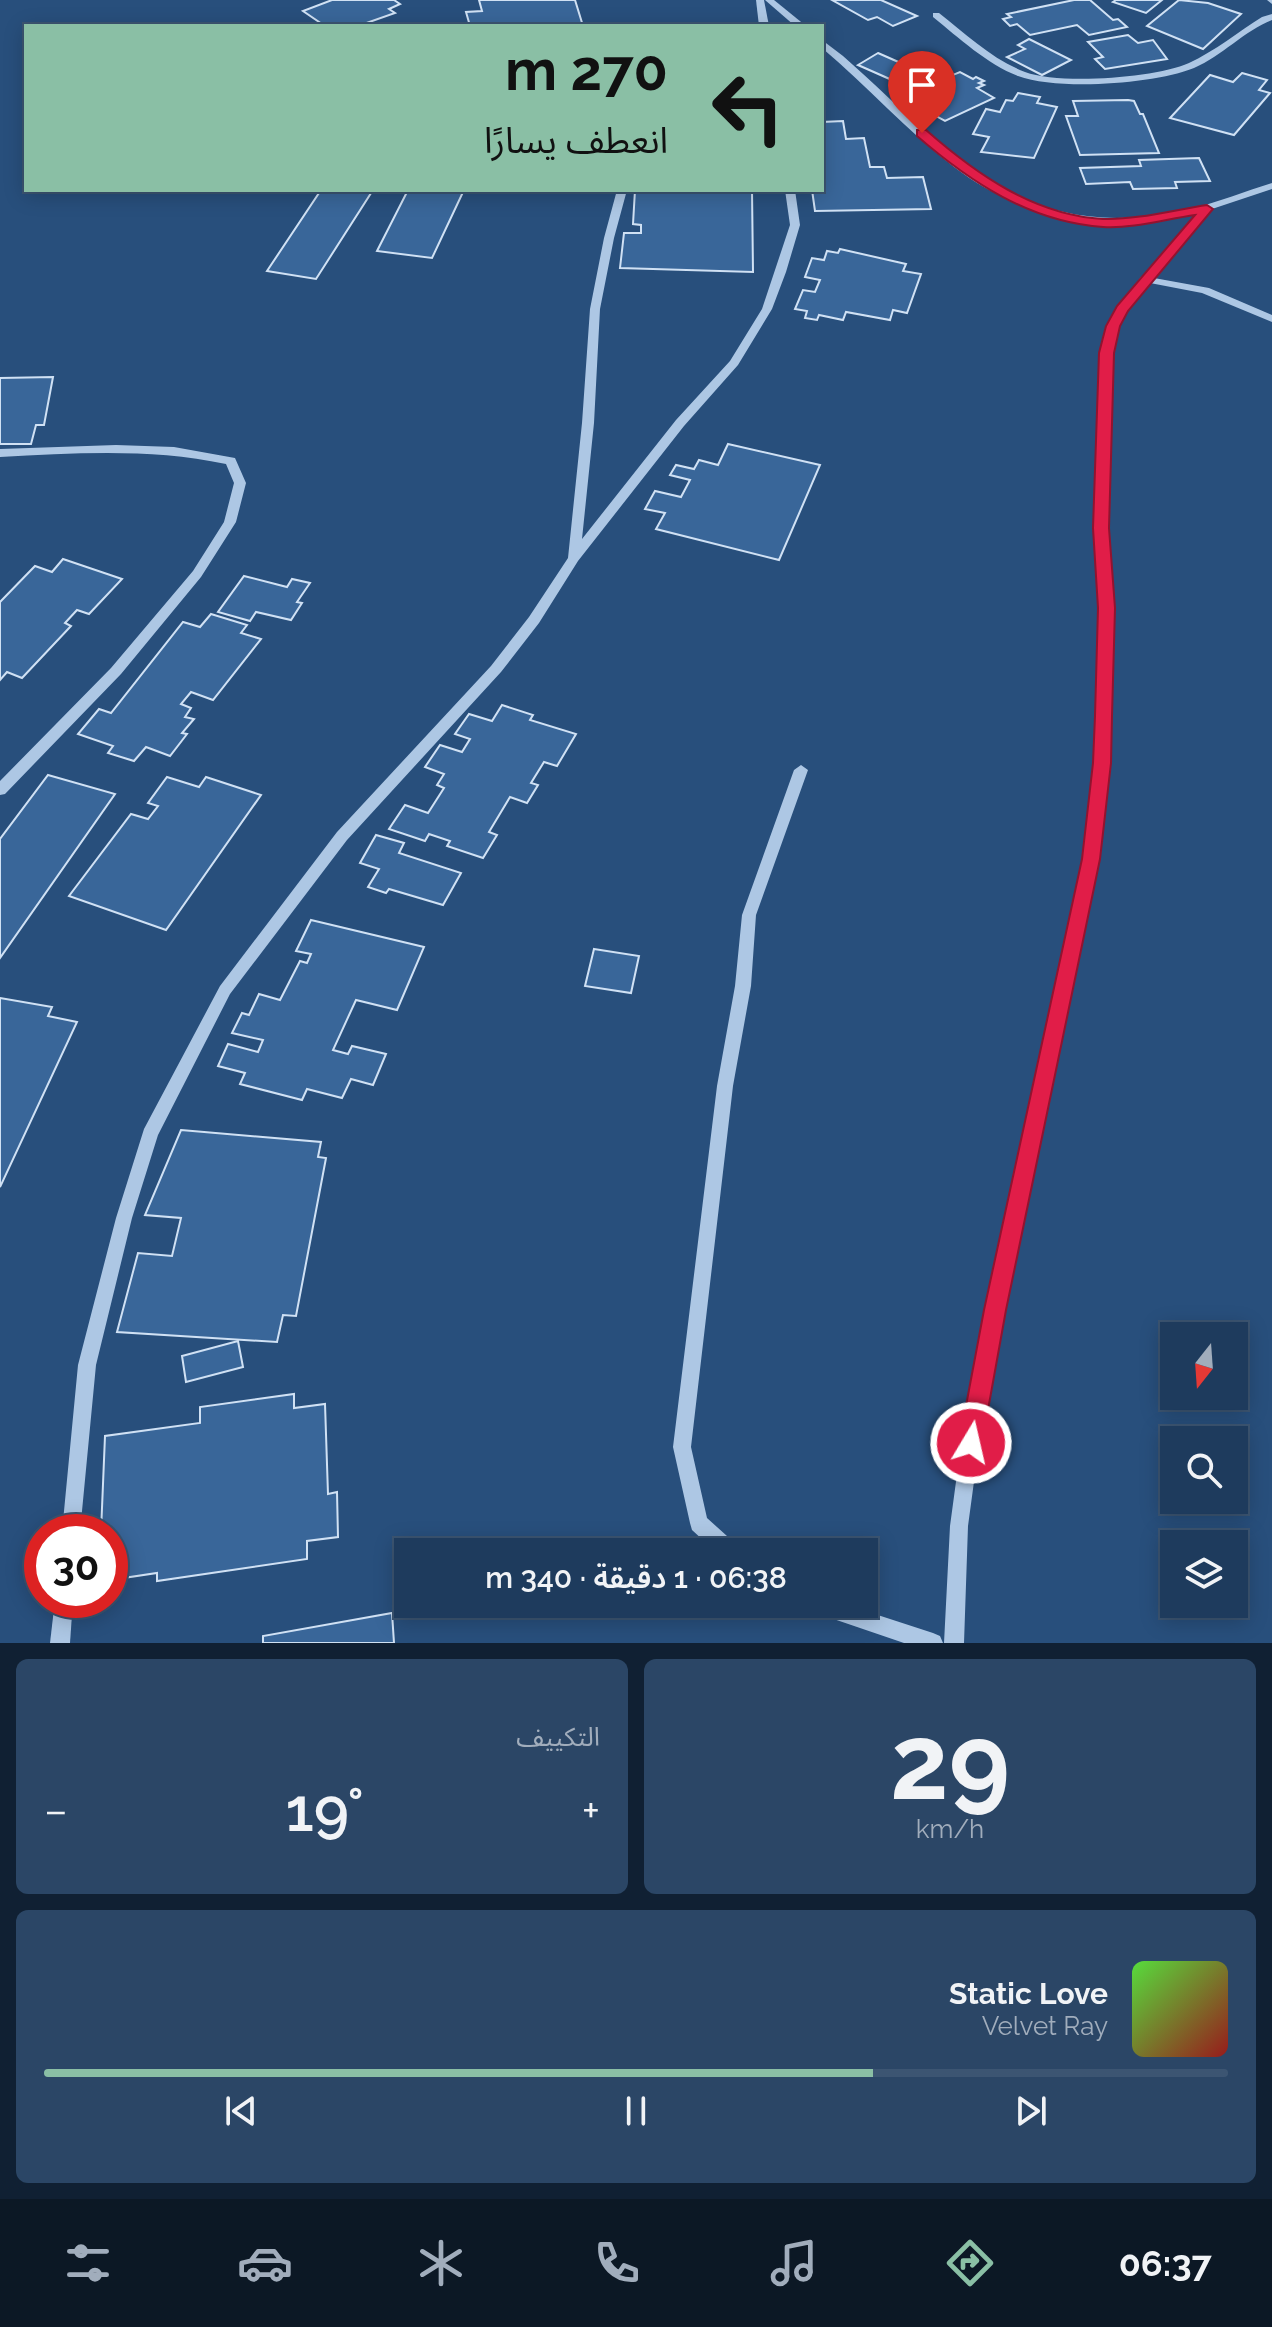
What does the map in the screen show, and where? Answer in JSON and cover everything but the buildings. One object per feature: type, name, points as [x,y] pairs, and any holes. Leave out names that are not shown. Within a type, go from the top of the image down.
[{"type":"street","points":[[760,0],[764,24]]},
{"type":"street","points":[[769,0],[799,24]]},
{"type":"street","points":[[936,15],[994,60],[1026,75],[1053,81],[1165,73],[1191,66],[1272,17]]},
{"type":"street","points":[[824,45],[961,168],[1029,206],[1071,218],[1106,223],[1207,209],[1272,186]]},
{"type":"street","points":[[574,558],[588,423],[595,309],[621,192]]},
{"type":"street","points":[[73,1514],[87,1365],[124,1218],[150,1134],[225,990],[342,836],[496,669],[534,620],[574,558],[680,423],[734,363],[767,309],[795,225],[790,192]]},
{"type":"street","points":[[954,1643],[959,1526],[974,1415],[1091,859],[1103,735],[1107,608],[1101,528],[1107,353],[1117,317],[1145,279],[1207,209]]},
{"type":"street","points":[[1145,279],[1205,290],[1272,319]]},
{"type":"street","points":[[0,453],[80,449],[197,452],[231,461],[240,483],[230,522],[197,574],[116,671],[0,790]]},
{"type":"street","points":[[715,1538],[699,1523],[682,1447],[723,1101],[743,986],[749,915],[801,770]]},
{"type":"street","points":[[60,1643],[62,1618]]},
{"type":"street","points":[[858,1618],[933,1643]]},
{"type":"route","points":[[922,133],[961,168],[992,186],[1029,206],[1071,218],[1106,223],[1207,209],[1122,309],[1113,326],[1107,353],[1101,528],[1107,608],[1104,716],[1091,859],[995,1310],[971,1443]]}]
